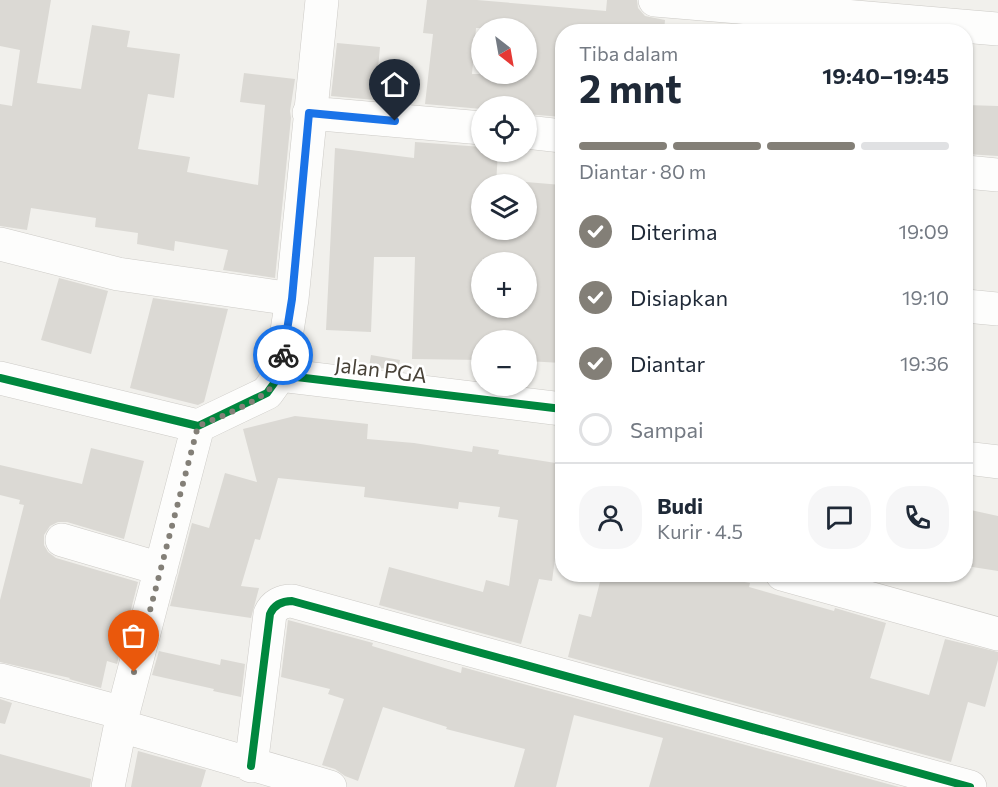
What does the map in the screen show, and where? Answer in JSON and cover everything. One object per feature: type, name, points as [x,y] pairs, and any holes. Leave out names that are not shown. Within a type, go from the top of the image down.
[{"type":"street","points":[[0,378],[198,426],[267,393],[280,375],[292,299],[322,0]]},
{"type":"street","points":[[655,0],[939,24]]},
{"type":"street","points":[[973,27],[998,29]]},
{"type":"street","points":[[309,113],[471,127]]},
{"type":"street","points":[[537,133],[555,135]]},
{"type":"street","points":[[973,173],[998,175]]},
{"type":"street","points":[[0,244],[117,274],[292,299]]},
{"type":"street","points":[[973,307],[998,309]]},
{"type":"street","name":"Jalan PGA","points":[[280,375],[555,408]]},
{"type":"street","points":[[108,787],[122,720],[198,426]]},
{"type":"street","points":[[973,459],[998,462]]},
{"type":"street","points":[[62,540],[161,570]]},
{"type":"street","points":[[811,582],[998,634]]},
{"type":"street","points":[[251,766],[270,614],[276,606],[285,601],[292,601],[970,787]]},
{"type":"street","points":[[0,680],[251,766],[330,787]]},
{"type":"building","points":[[0,0],[51,0],[37,83],[81,89],[92,25],[130,31],[127,47],[180,54],[174,98],[148,94],[138,149],[190,157],[187,172],[258,185],[265,105],[240,102],[244,73],[295,79],[275,278],[223,270],[228,250],[175,241],[174,251],[137,244],[138,233],[95,227],[96,218],[31,208],[27,230],[0,226],[0,104],[12,106],[20,50],[0,46]]},
{"type":"building","points":[[427,0],[477,0],[606,11],[607,0],[637,0],[638,8],[645,16],[665,20],[665,24],[555,24],[555,116],[537,115],[537,96],[471,96],[471,108],[425,104],[433,34],[423,33]]},
{"type":"building","points":[[337,43],[380,47],[375,100],[331,96]]},
{"type":"building","points":[[973,105],[998,106],[998,156],[973,154]]},
{"type":"building","points":[[415,142],[471,146],[471,162],[497,162],[497,174],[471,174],[471,240],[537,240],[537,183],[555,184],[555,363],[537,362],[537,330],[471,330],[471,360],[412,359],[415,257],[374,257],[371,332],[326,330],[335,148],[414,158]]},
{"type":"building","points":[[59,278],[108,291],[91,354],[41,340]]},
{"type":"building","points":[[153,298],[228,309],[204,402],[198,405],[130,388]]},
{"type":"building","points":[[371,355],[400,360],[398,370],[369,367]]},
{"type":"building","points":[[295,416],[368,424],[367,439],[414,443],[472,452],[473,446],[499,450],[498,454],[555,463],[555,559],[552,581],[539,579],[521,644],[379,605],[389,567],[483,592],[486,580],[509,586],[518,520],[498,517],[500,507],[459,502],[458,509],[364,497],[365,487],[278,478],[260,540],[255,539],[241,586],[259,588],[251,618],[170,606],[192,523],[209,528],[225,473],[257,482],[243,429]]},
{"type":"building","points":[[91,448],[144,461],[124,539],[67,522],[58,522],[50,526],[44,535],[44,545],[48,552],[56,558],[138,582],[117,664],[107,661],[101,688],[70,678],[0,662],[0,600],[24,505],[19,504],[20,500],[0,495],[0,465],[82,484]]},
{"type":"building","points":[[973,511],[998,516],[998,571],[973,567]]},
{"type":"building","points":[[600,582],[745,582],[750,583],[749,587],[886,623],[870,678],[929,695],[945,639],[998,652],[998,660],[985,707],[968,702],[951,762],[568,657],[579,614],[591,617]]},
{"type":"building","points":[[288,620],[373,643],[372,646],[461,673],[462,667],[899,787],[649,787],[663,738],[574,715],[556,787],[514,787],[525,749],[446,729],[447,727],[383,707],[358,781],[322,765],[344,699],[328,694],[330,689],[281,677]]},
{"type":"building","points":[[159,651],[220,665],[221,659],[245,664],[241,697],[152,675]]},
{"type":"building","points":[[0,699],[12,703],[5,724],[0,723]]},
{"type":"building","points":[[138,751],[206,770],[201,787],[131,787]]},
{"type":"building","points":[[0,754],[91,779],[90,787],[0,787]]},
{"type":"cycle path","points":[[0,378],[198,426],[267,393],[280,375],[555,408]]},
{"type":"cycle path","points":[[251,766],[270,614],[279,604],[292,601],[970,787]]},
{"type":"way so far","points":[[134,672],[198,426],[270,390],[280,375],[283,355]]},
{"type":"route","points":[[283,355],[292,299],[309,113],[395,121]]}]
